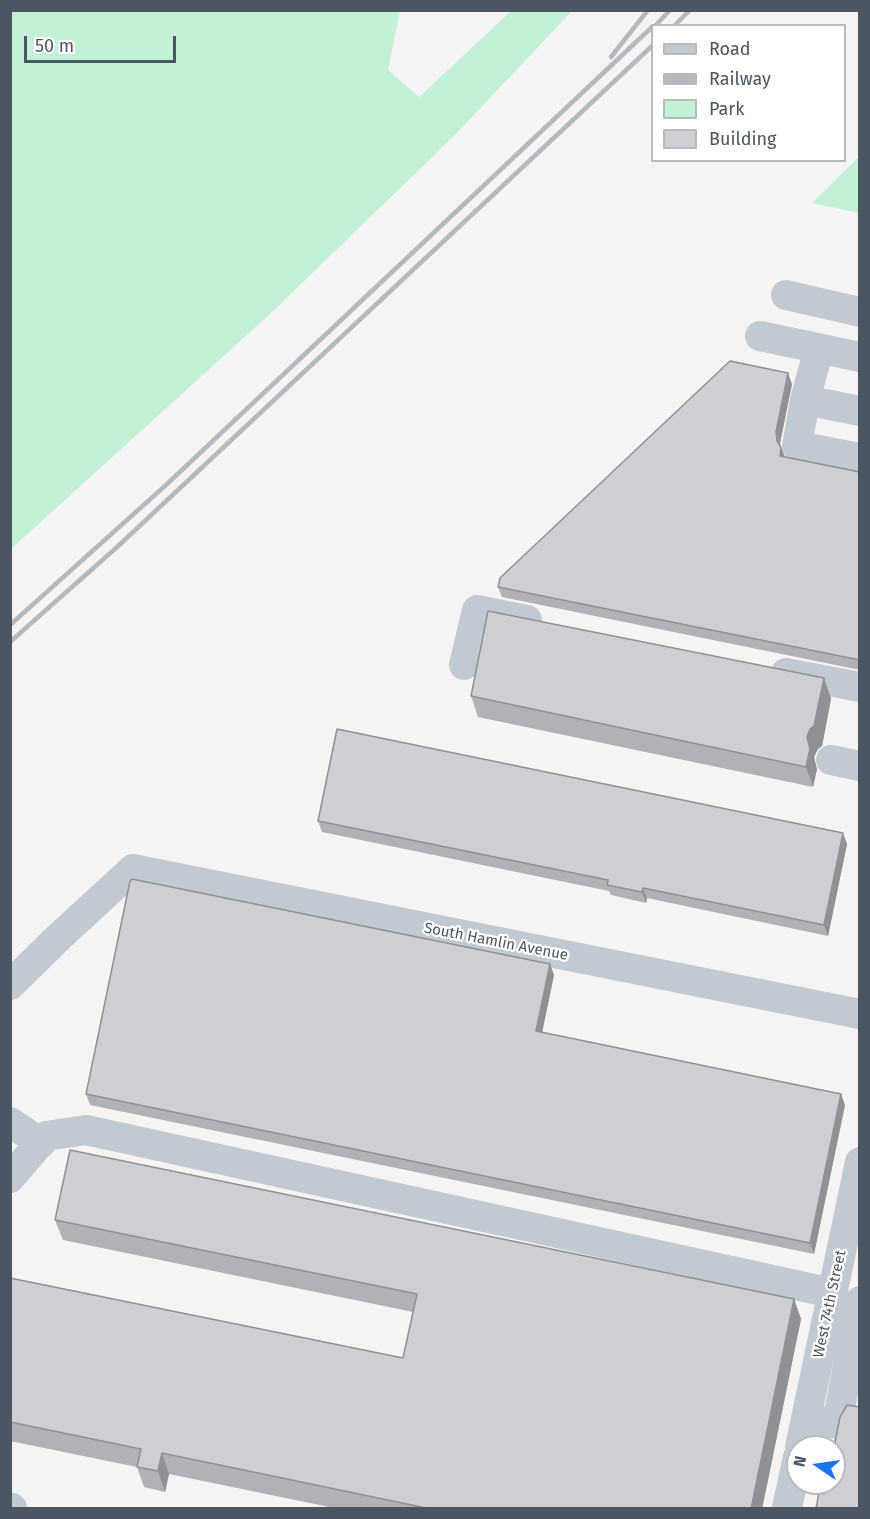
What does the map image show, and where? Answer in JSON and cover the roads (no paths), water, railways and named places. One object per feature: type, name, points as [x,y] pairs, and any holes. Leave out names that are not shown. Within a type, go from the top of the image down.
[{"type":"street","points":[[786,295],[860,312]]},
{"type":"street","points":[[760,336],[860,357]]},
{"type":"street","points":[[819,349],[805,400],[797,446],[860,458]]},
{"type":"street","points":[[805,400],[860,411]]},
{"type":"street","points":[[464,664],[477,610],[557,626]]},
{"type":"street","points":[[763,668],[860,687]]},
{"type":"street","points":[[831,760],[860,766]]},
{"type":"street","name":"South Hamlin Avenue","points":[[10,986],[133,869],[860,1014]]},
{"type":"street","points":[[10,1122],[41,1143]]},
{"type":"street","points":[[10,1178],[46,1136],[86,1130],[846,1297]]},
{"type":"street","name":"West 74th Street","points":[[802,1435],[846,1297],[860,1162]]},
{"type":"railway","points":[[611,57],[648,10]]},
{"type":"railway","points":[[657,24],[670,10]]},
{"type":"railway","points":[[676,24],[690,10]]},
{"type":"railway","points":[[10,625],[166,485],[651,28]]},
{"type":"railway","points":[[10,642],[116,548],[651,47]]}]
